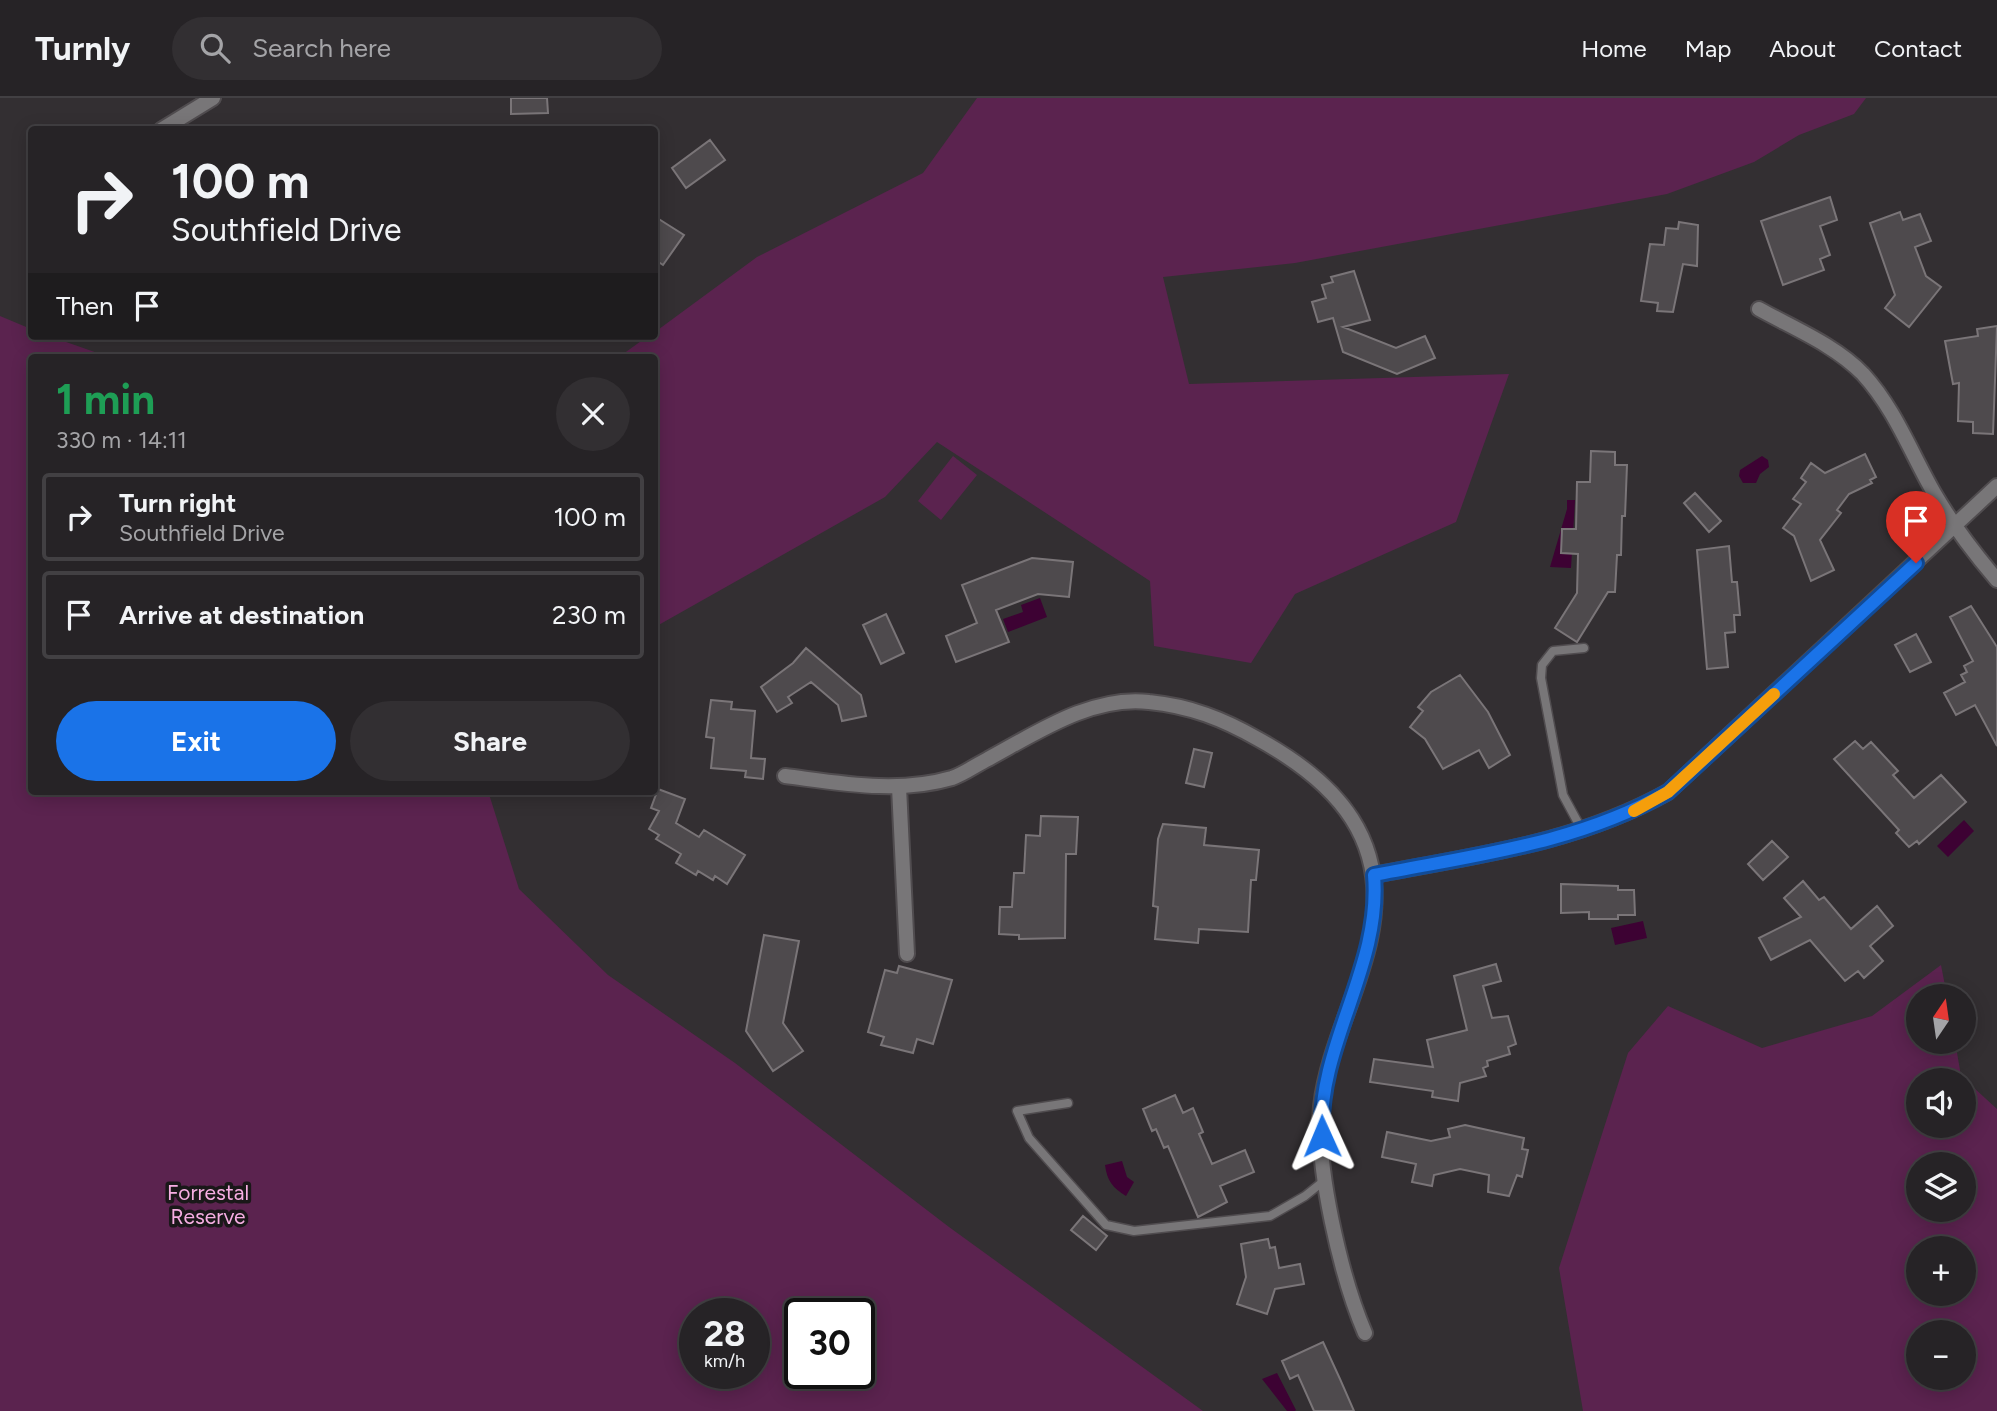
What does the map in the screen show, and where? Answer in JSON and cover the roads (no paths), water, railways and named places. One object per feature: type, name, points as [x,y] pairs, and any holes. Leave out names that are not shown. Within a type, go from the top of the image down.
[{"type":"street","points":[[168,126],[213,98]]},
{"type":"street","points":[[1759,309],[1840,355],[1861,372],[1879,393],[1934,494],[1997,580]]},
{"type":"street","points":[[1374,875],[1583,832],[1627,815],[1668,792],[1997,486]]},
{"type":"street","points":[[785,776],[841,785],[924,785],[955,777],[1091,708],[1133,700],[1181,706],[1208,714],[1278,750],[1322,781],[1347,808],[1364,841],[1374,875],[1370,938],[1339,1030],[1324,1084],[1321,1110],[1325,1180],[1351,1302],[1365,1333]]},
{"type":"street","points":[[899,787],[907,954]]},
{"type":"lane","points":[[1583,832],[1563,794],[1541,678],[1542,665],[1553,651],[1584,648]]},
{"type":"lane","points":[[1068,1102],[1017,1111],[1029,1138],[1106,1225],[1134,1231],[1270,1216],[1306,1196],[1325,1180]]},
{"type":"park label","name":"Forrestal Reserve","points":[[208,1204]]}]
